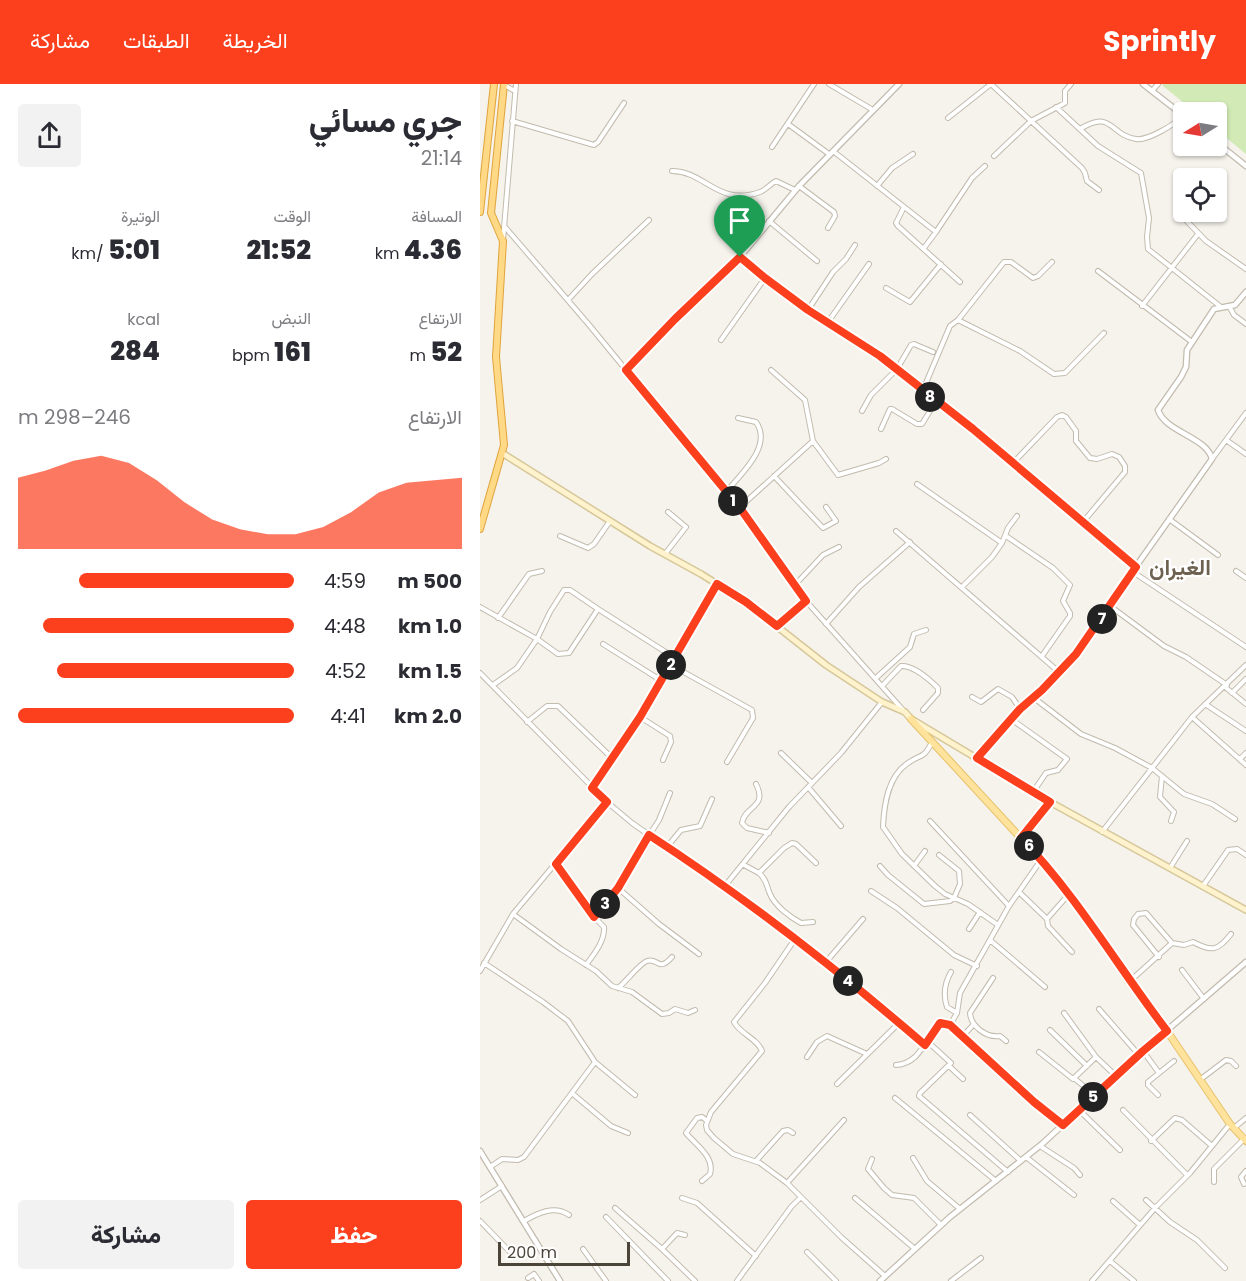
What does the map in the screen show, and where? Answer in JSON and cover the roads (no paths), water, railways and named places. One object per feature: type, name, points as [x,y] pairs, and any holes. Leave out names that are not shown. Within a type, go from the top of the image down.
[{"type":"highway","points":[[481,210],[494,84]]},
{"type":"highway","points":[[480,528],[504,440],[496,357],[503,241],[491,213],[503,84]]},
{"type":"main road","points":[[502,453],[664,555],[746,602],[826,664],[882,702],[905,712],[1041,860],[1069,894],[1232,1126],[1245,1140]]},
{"type":"main road","points":[[911,719],[1102,832],[1246,910]]},
{"type":"street","points":[[503,84],[515,91]]},
{"type":"street","points":[[503,241],[516,84]]},
{"type":"street","points":[[772,147],[814,84]]},
{"type":"street","points":[[829,84],[873,110]]},
{"type":"street","points":[[626,370],[740,257],[797,188],[899,84]]},
{"type":"street","points":[[948,118],[991,84],[1083,169],[1087,182],[1099,190]]},
{"type":"street","points":[[994,156],[1031,121],[1065,103],[1065,91],[1071,84]]},
{"type":"street","points":[[1143,84],[1173,108]]},
{"type":"street","points":[[1152,91],[1158,84]]},
{"type":"street","points":[[512,121],[592,146],[598,142],[624,103]]},
{"type":"street","points":[[1056,107],[1098,146],[1141,172],[1149,218],[1148,249],[1221,307]]},
{"type":"street","points":[[1080,129],[1099,120],[1126,135],[1142,139],[1173,124]]},
{"type":"street","points":[[788,124],[831,152],[930,225],[936,232]]},
{"type":"street","points":[[1227,151],[1246,166]]},
{"type":"street","points":[[877,186],[892,168],[913,154]]},
{"type":"street","points":[[924,248],[972,178],[985,166]]},
{"type":"street","points":[[672,171],[686,172],[727,195],[760,192],[776,182],[797,188],[834,212],[835,216],[828,228]]},
{"type":"street","points":[[904,207],[896,223],[960,282]]},
{"type":"street","points":[[568,300],[649,220]]},
{"type":"street","points":[[768,221],[817,261]]},
{"type":"street","points":[[1187,222],[1198,234],[1246,269]]},
{"type":"street","points":[[505,227],[740,508],[806,601],[905,712]]},
{"type":"street","points":[[1142,306],[1198,234]]},
{"type":"street","points":[[808,310],[833,272],[846,259],[855,245]]},
{"type":"street","points":[[740,257],[808,310],[860,342],[897,369],[973,429],[1083,522],[1135,570],[1246,647]]},
{"type":"street","points":[[923,391],[950,326],[958,320],[1004,262],[1011,262],[1033,278],[1052,262]]},
{"type":"street","points":[[828,322],[869,264]]},
{"type":"street","points":[[886,288],[910,302],[941,264]]},
{"type":"street","points":[[1098,271],[1192,342]]},
{"type":"street","points":[[721,340],[765,278]]},
{"type":"street","points":[[1212,459],[1208,450],[1167,422],[1158,410],[1182,377],[1186,367],[1186,353],[1214,309],[1238,303],[1246,292]]},
{"type":"street","points":[[1229,306],[1234,315],[1246,324]]},
{"type":"street","points":[[958,320],[1026,355],[1056,374],[1065,374],[1104,333]]},
{"type":"street","points":[[862,411],[871,395],[897,369],[912,344],[933,352]]},
{"type":"street","points":[[771,370],[805,400],[813,441],[838,475],[886,459]]},
{"type":"street","points":[[881,429],[892,408],[917,424],[922,424],[936,401]]},
{"type":"street","points":[[977,758],[1020,709],[1034,698],[1087,640],[1169,519],[1246,413]]},
{"type":"street","points":[[1013,464],[1057,417],[1062,415],[1076,431],[1076,441],[1090,458],[1097,459],[1112,454],[1119,457],[1125,466],[1125,472],[1083,522]]},
{"type":"street","points":[[726,492],[748,465],[761,441],[762,434],[756,422],[738,418]]},
{"type":"street","points":[[1226,440],[1246,454]]},
{"type":"street","points":[[740,508],[813,441]]},
{"type":"street","points":[[774,477],[823,528],[836,521],[826,507]]},
{"type":"street","points":[[917,484],[1002,543]]},
{"type":"street","points":[[664,555],[686,527],[668,512]]},
{"type":"street","points":[[962,587],[992,557],[1017,516]]},
{"type":"street","points":[[1169,519],[1218,555]]},
{"type":"street","points":[[561,536],[588,548],[594,544],[610,521]]},
{"type":"street","points":[[896,531],[1059,672]]},
{"type":"street","points":[[1006,536],[1053,568],[1070,585],[1063,601],[1070,616],[1042,656]]},
{"type":"street","points":[[826,624],[859,587],[910,542]]},
{"type":"street","points":[[794,586],[823,555],[839,547]]},
{"type":"street","points":[[498,618],[529,574],[542,571]]},
{"type":"street","points":[[1236,571],[1246,578]]},
{"type":"street","points":[[592,788],[640,717],[717,584]]},
{"type":"street","points":[[494,685],[517,668],[537,639],[564,590],[570,590],[675,658]]},
{"type":"street","points":[[777,626],[806,601]]},
{"type":"street","points":[[1110,606],[1164,646],[1186,657],[1226,686],[1246,704]]},
{"type":"street","points":[[480,607],[537,639],[558,654],[566,655],[598,609]]},
{"type":"street","points":[[876,678],[910,647],[914,634],[926,630]]},
{"type":"street","points":[[603,644],[662,681]]},
{"type":"street","points":[[671,665],[752,710],[753,718],[727,762]]},
{"type":"street","points":[[1102,832],[1192,717],[1246,665]]},
{"type":"street","points":[[883,685],[901,666],[912,669],[939,688],[938,693],[923,710]]},
{"type":"street","points":[[480,673],[607,802],[649,835],[826,962],[951,1063],[919,1096],[1008,1172]]},
{"type":"street","points":[[1232,693],[1246,680]]},
{"type":"street","points":[[972,697],[981,702],[998,689],[1011,697],[1020,709]]},
{"type":"street","points":[[1034,698],[1082,734],[1115,748],[1152,768],[1184,794],[1212,804],[1235,819]]},
{"type":"street","points":[[724,887],[808,787],[841,753],[882,702]]},
{"type":"street","points":[[1205,704],[1246,731]]},
{"type":"street","points":[[528,722],[547,706],[558,706],[612,758]]},
{"type":"street","points":[[640,717],[670,736],[671,742],[663,760]]},
{"type":"street","points":[[1192,717],[1246,765]]},
{"type":"street","points":[[1011,719],[1067,759],[1058,770],[1048,771],[1033,792]]},
{"type":"street","points":[[933,741],[926,754],[907,763],[893,780],[887,796],[883,824],[902,854],[945,894],[968,904],[998,925]]},
{"type":"street","points":[[781,753],[812,783]]},
{"type":"street","points":[[1240,759],[1246,753]]},
{"type":"street","points":[[1162,776],[1160,797],[1174,812],[1171,820]]},
{"type":"street","points":[[756,784],[760,798],[742,819],[742,823],[747,828],[769,833]]},
{"type":"street","points":[[808,787],[841,826]]},
{"type":"street","points":[[594,917],[618,888],[659,820],[670,793]]},
{"type":"street","points":[[667,847],[678,832],[700,826],[712,799]]},
{"type":"street","points":[[480,971],[513,914],[607,802]]},
{"type":"street","points":[[1021,838],[1050,802]]},
{"type":"street","points":[[930,821],[1009,906]]},
{"type":"street","points":[[1170,868],[1187,841]]},
{"type":"street","points":[[759,873],[792,843],[816,863]]},
{"type":"street","points":[[1203,886],[1228,850],[1234,848],[1246,855]]},
{"type":"street","points":[[914,866],[925,851]]},
{"type":"street","points":[[880,867],[924,904],[946,902],[954,898],[960,884],[959,871],[939,855]]},
{"type":"street","points":[[950,1025],[957,1013],[960,993],[1009,906],[1041,860]]},
{"type":"street","points":[[556,864],[594,917],[604,927],[603,939],[586,965]]},
{"type":"street","points":[[744,865],[765,879],[770,895],[777,904],[801,923],[813,922]]},
{"type":"street","points":[[618,888],[659,924],[699,954]]},
{"type":"street","points":[[871,891],[897,908],[954,955],[976,966]]},
{"type":"street","points":[[1019,892],[1047,919],[1048,926],[1072,952]]},
{"type":"street","points":[[1047,919],[1069,894]]},
{"type":"street","points":[[969,929],[980,912]]},
{"type":"street","points":[[1159,957],[1133,925],[1138,914],[1146,913],[1172,943],[1184,945],[1193,942],[1204,948],[1216,948],[1231,934]]},
{"type":"street","points":[[513,914],[618,988],[632,993],[662,1014],[675,1009],[688,1013],[695,1010]]},
{"type":"street","points":[[826,962],[863,919]]},
{"type":"street","points":[[795,939],[765,983],[734,1022],[759,1044],[762,1051],[706,1120],[707,1130],[733,1154],[770,1168],[885,1276]]},
{"type":"street","points":[[990,940],[1045,987]]},
{"type":"street","points":[[1130,982],[1172,943]]},
{"type":"street","points":[[618,988],[645,962],[649,960],[661,965],[666,964],[672,957]]},
{"type":"street","points":[[484,963],[568,1021],[595,1062],[636,1095]]},
{"type":"street","points":[[879,1281],[960,1209],[1040,1146],[1138,1055],[1245,964]]},
{"type":"street","points":[[1182,970],[1204,999]]},
{"type":"street","points":[[951,972],[946,983],[944,997],[947,1007],[957,1013]]},
{"type":"street","points":[[993,978],[970,1013],[970,1018],[987,1035],[994,1038],[1000,1036],[1006,1041]]},
{"type":"street","points":[[1099,1009],[1138,1055]]},
{"type":"street","points":[[1064,1013],[1096,1057],[1116,1076]]},
{"type":"street","points":[[837,1084],[899,1023]]},
{"type":"street","points":[[896,1065],[910,1061],[926,1044],[940,1023],[950,1025],[1034,1102],[1063,1125]]},
{"type":"street","points":[[962,1037],[974,1024]]},
{"type":"street","points":[[1050,1030],[1087,1066]]},
{"type":"street","points":[[807,1057],[817,1042],[827,1036],[867,1054]]},
{"type":"street","points":[[1143,1051],[1160,1073]]},
{"type":"street","points":[[1039,1052],[1068,1077],[1075,1078],[1095,1095]]},
{"type":"street","points":[[1075,1078],[1096,1057]]},
{"type":"street","points":[[1200,1080],[1226,1060],[1236,1066]]},
{"type":"street","points":[[490,1167],[502,1159],[518,1160],[524,1157],[595,1062]]},
{"type":"street","points":[[1158,1095],[1148,1083],[1174,1062]]},
{"type":"street","points":[[949,1066],[963,1079]]},
{"type":"street","points":[[573,1094],[611,1126],[628,1133]]},
{"type":"street","points":[[895,1098],[996,1181]]},
{"type":"street","points":[[1079,1110],[1120,1150]]},
{"type":"street","points":[[1123,1110],[1187,1175]]},
{"type":"street","points":[[970,1115],[1024,1159],[1074,1195]]},
{"type":"street","points":[[702,1181],[710,1174],[711,1164],[686,1133],[697,1118],[702,1117],[706,1120]]},
{"type":"street","points":[[1151,1141],[1175,1118],[1182,1120],[1212,1146]]},
{"type":"street","points":[[1092,1281],[1212,1146],[1232,1126],[1246,1118]]},
{"type":"street","points":[[787,1183],[844,1120]]},
{"type":"street","points":[[756,1161],[784,1130],[793,1133]]},
{"type":"street","points":[[1214,1182],[1214,1169],[1245,1140]]},
{"type":"street","points":[[1040,1146],[1074,1168],[1080,1175]]},
{"type":"street","points":[[480,1150],[560,1281]]},
{"type":"street","points":[[913,1158],[927,1181],[960,1209]]},
{"type":"street","points":[[872,1159],[868,1169],[884,1188],[892,1195],[914,1198],[941,1225]]},
{"type":"street","points":[[1244,1184],[1241,1177],[1246,1171]]},
{"type":"street","points":[[480,1200],[502,1186]]},
{"type":"street","points":[[737,1281],[801,1197]]},
{"type":"street","points":[[682,1198],[698,1203],[756,1256]]},
{"type":"street","points":[[855,1198],[915,1249]]},
{"type":"street","points":[[1146,1200],[1170,1222],[1191,1234],[1225,1268]]},
{"type":"street","points":[[1113,1202],[1140,1225]]},
{"type":"street","points":[[615,1208],[695,1281]]},
{"type":"street","points":[[524,1221],[541,1212],[556,1209],[569,1215]]},
{"type":"street","points":[[606,1217],[668,1281]]},
{"type":"street","points":[[480,1221],[511,1253]]},
{"type":"street","points":[[662,1249],[677,1233],[685,1235]]},
{"type":"street","points":[[583,1249],[606,1281]]},
{"type":"street","points":[[807,1252],[836,1281]]},
{"type":"street","points":[[951,1281],[981,1258]]},
{"type":"street","points":[[1110,1261],[1134,1281]]},
{"type":"street","points":[[528,1278],[534,1274],[539,1281]]},
{"type":"district","name":"الغيران","points":[[1180,567]]}]
